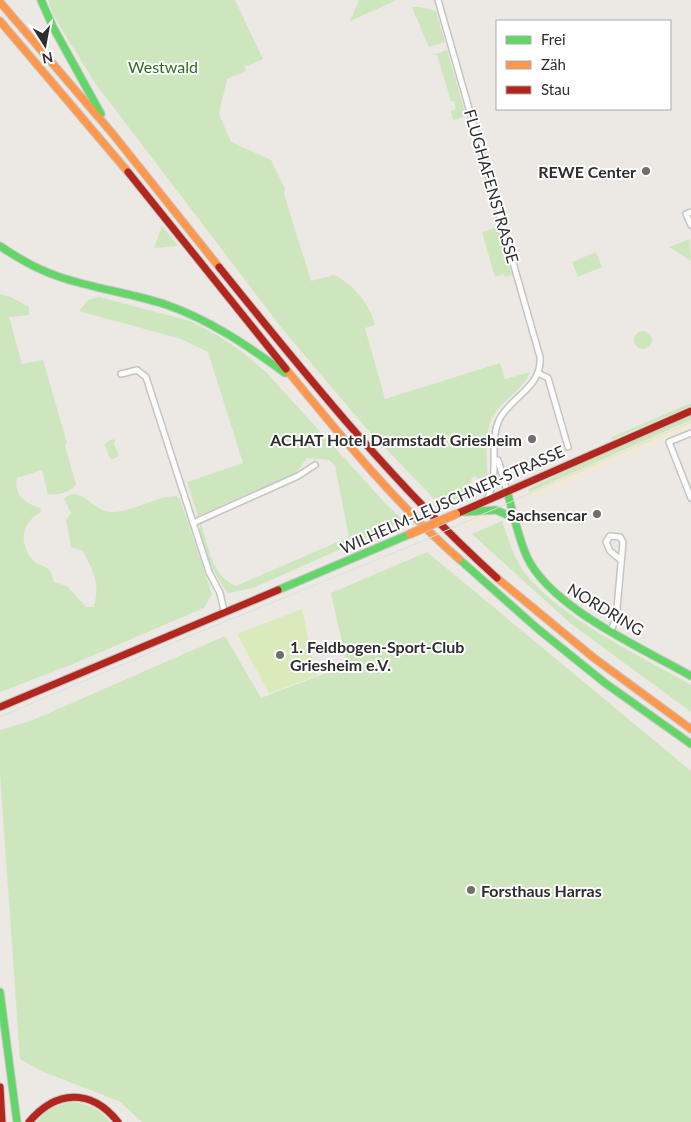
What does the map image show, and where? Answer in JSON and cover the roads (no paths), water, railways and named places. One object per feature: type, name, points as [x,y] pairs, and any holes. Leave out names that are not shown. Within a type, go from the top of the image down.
[{"type":"main road","points":[[41,0],[56,33],[111,132]]},
{"type":"main road","points":[[0,2],[111,132],[351,428],[445,529],[546,620],[691,729]]},
{"type":"main road","points":[[0,21],[86,120],[296,381],[392,493],[433,536],[538,629],[590,671],[691,744]]},
{"type":"main road","points":[[0,246],[30,267],[72,283],[166,304],[190,314],[220,329],[296,381]]},
{"type":"main road","name":"WILHELM-LEUSCHNER-STRASSE","points":[[0,707],[410,534],[691,411]]},
{"type":"main road","name":"NORDRING","points":[[507,491],[527,557],[544,583],[569,605],[691,676]]},
{"type":"main road","points":[[456,514],[496,510],[514,518]]},
{"type":"main road","points":[[0,992],[17,1122]]},
{"type":"main road","points":[[0,1087],[2,1122]]},
{"type":"main road","points":[[29,1122],[45,1104],[58,1098],[75,1096],[90,1099],[101,1104],[118,1122]]},
{"type":"street","name":"FLUGHAFENSTRASSE","points":[[438,0],[536,337],[540,357],[538,373]]},
{"type":"street","points":[[691,212],[686,214],[691,225]]},
{"type":"street","points":[[122,374],[137,370],[146,377],[192,523],[209,572],[220,593],[224,611]]},
{"type":"street","points":[[487,500],[494,479],[495,430],[501,416],[530,387],[538,373],[548,378],[568,446]]},
{"type":"street","points":[[691,433],[668,442],[691,498]]},
{"type":"street","points":[[496,452],[507,491]]},
{"type":"street","points":[[192,523],[298,476],[315,465]]},
{"type":"street","points":[[612,630],[616,620],[621,560],[622,539],[618,535],[610,536],[606,542],[607,547],[621,560]]},
{"type":"tram line","points":[[0,717],[180,640],[418,543],[691,422]]},
{"type":"place","name":"REWE Center","points":[[646,171]]},
{"type":"place","name":"ACHAT Hotel Darmstadt Griesheim","points":[[532,439]]},
{"type":"place","name":"Sachsencar","points":[[597,514]]},
{"type":"place","name":"1. Feldbogen-Sport-Club Griesheim e.V.","points":[[280,655]]},
{"type":"place","name":"Forsthaus Harras","points":[[471,890]]},
{"type":"park label","name":"Westwald","points":[[163,66]]}]
